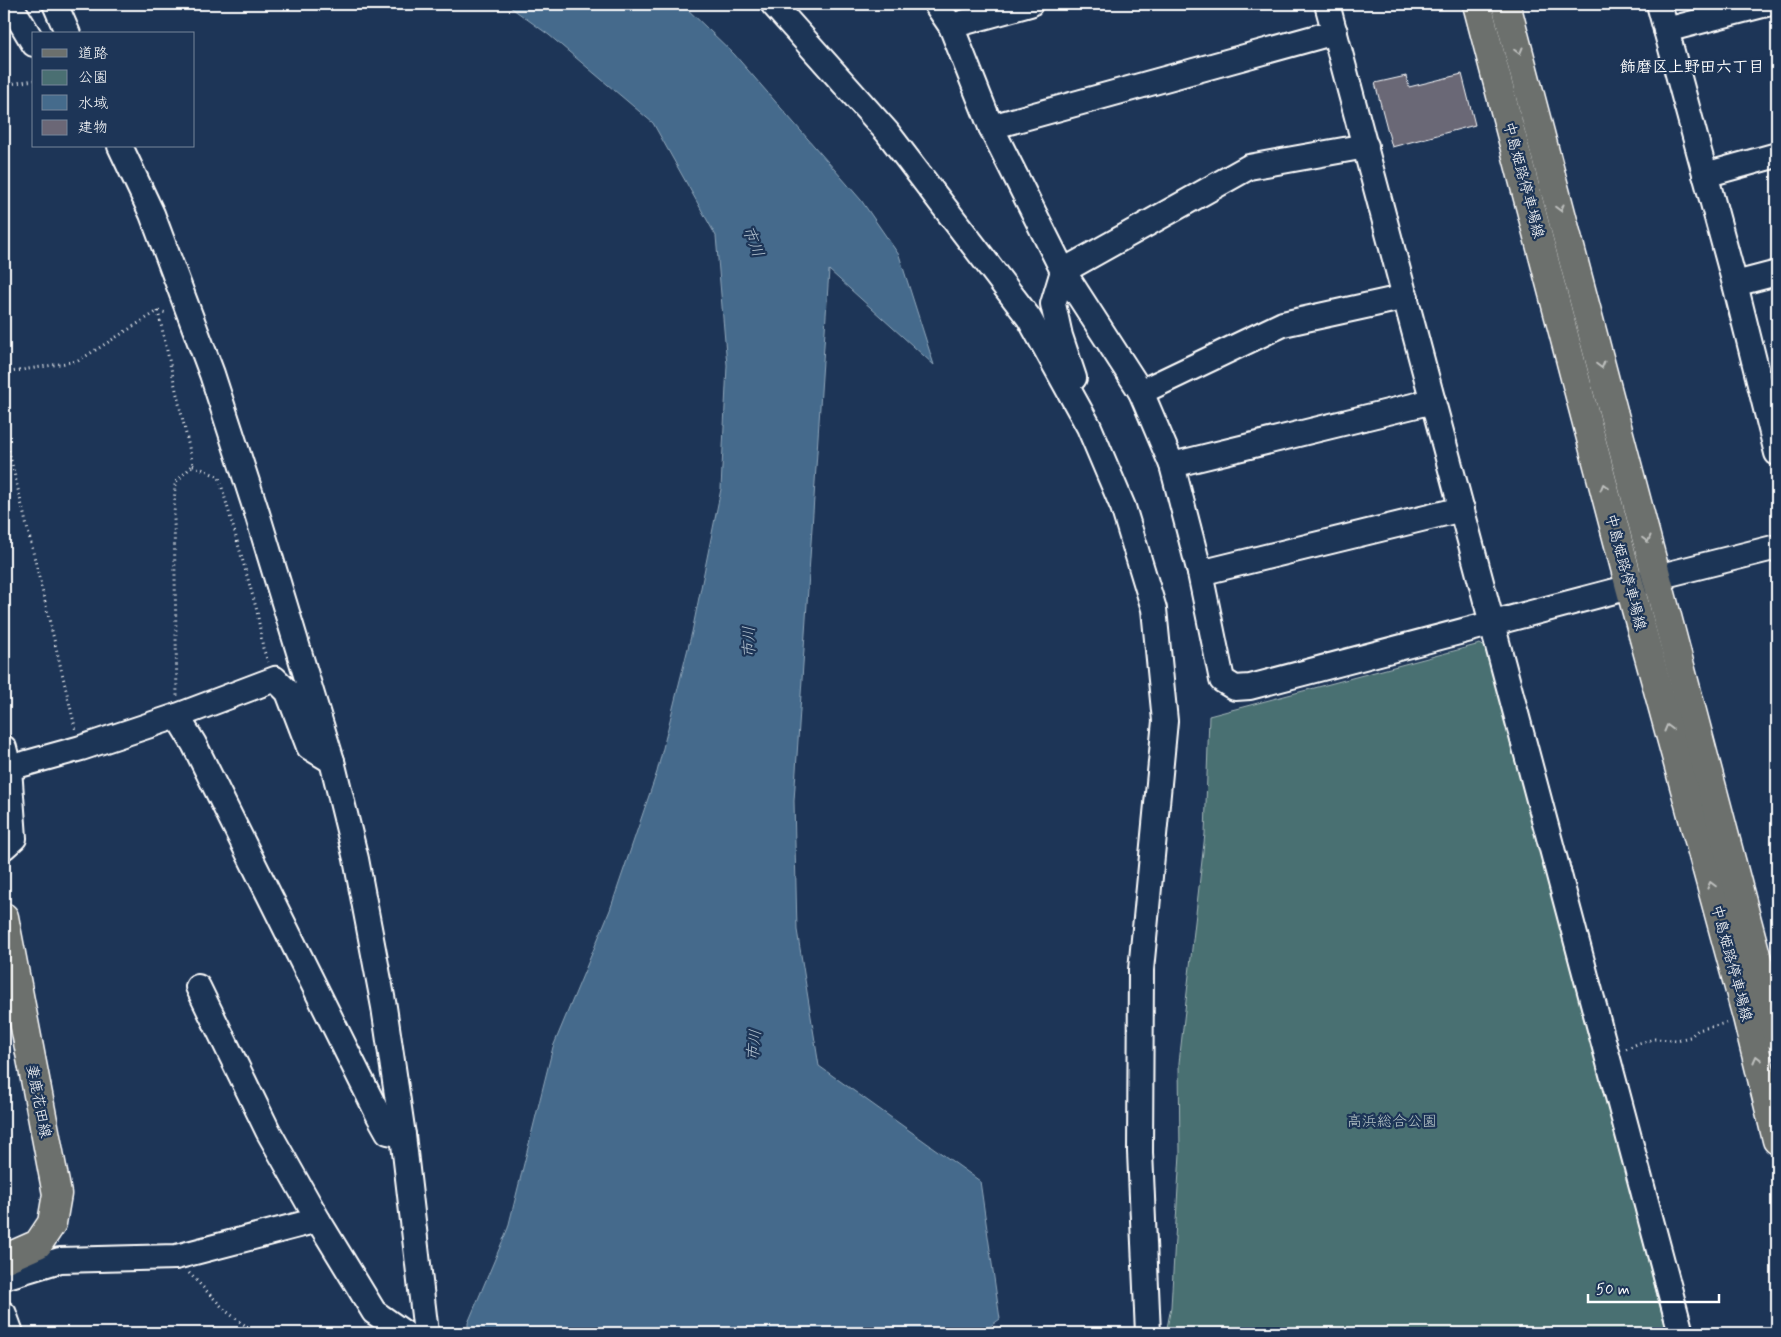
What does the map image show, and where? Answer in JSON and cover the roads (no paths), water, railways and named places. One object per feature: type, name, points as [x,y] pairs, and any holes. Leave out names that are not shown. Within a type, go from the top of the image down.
[{"type":"main road","name":"中島姫路停車場線","points":[[1477,4],[1630,586],[1747,1017],[1777,1140]]},
{"type":"main road","name":"中島姫路停車場線","points":[[1506,4],[1777,1035]]},
{"type":"main road","name":"妻鹿花田線","points":[[4,917],[57,1194],[52,1223],[38,1244],[4,1259]]},
{"type":"street","points":[[10,4],[32,41]]},
{"type":"street","points":[[54,4],[67,32]]},
{"type":"street","points":[[773,4],[887,132],[1028,318],[1090,427]]},
{"type":"street","points":[[936,4],[951,26],[991,127],[1064,271],[1141,392],[1172,465],[1200,573],[1222,680],[1235,688],[1250,687],[1630,586],[1657,577],[1777,547]]},
{"type":"street","points":[[951,26],[1030,4]]},
{"type":"street","points":[[1327,4],[1681,1333]]},
{"type":"street","points":[[1659,4],[1734,284],[1772,411],[1777,453]]},
{"type":"street","points":[[1666,30],[1767,4]]},
{"type":"street","points":[[991,127],[1335,32]]},
{"type":"street","points":[[1148,1333],[1140,1152],[1141,970],[1165,721],[1154,610],[1123,507],[1090,427],[1060,336],[1053,304],[1064,271],[1249,167],[1366,146]]},
{"type":"street","points":[[121,148],[152,214],[212,374],[256,510],[332,761],[356,859],[383,998],[403,1135],[426,1333]]},
{"type":"street","points":[[1704,175],[1777,155]]},
{"type":"street","points":[[1734,284],[1777,273]]},
{"type":"street","points":[[1141,392],[1283,324],[1406,297]]},
{"type":"street","points":[[1172,465],[1433,401]]},
{"type":"street","points":[[1200,573],[1462,509]]},
{"type":"street","points":[[4,847],[14,838],[6,758],[80,748],[177,716],[275,679],[288,692],[309,747],[332,761]]},
{"type":"street","points":[[177,716],[194,744],[379,1116],[388,1132],[403,1135]]},
{"type":"street","points":[[198,987],[268,1131],[318,1220],[374,1312],[404,1333]]},
{"type":"street","points":[[4,1277],[60,1260],[176,1258],[318,1220]]},
{"type":"street","points":[[4,1314],[11,1333]]},
{"type":"water","name":"市川","points":[[506,4],[682,4],[734,54],[861,200],[899,255],[934,365],[829,270],[794,801],[797,930],[819,1066],[980,1181],[1000,1319],[981,1333],[468,1333],[468,1323],[508,1228],[553,1047],[610,910],[657,772],[692,632],[721,489],[727,365],[716,236],[653,123],[549,35]]},
{"type":"district","name":"飾磨区上野田六丁目","points":[[1692,66]]},
{"type":"park label","name":"高浜総合公園","points":[[1392,1121]]}]
